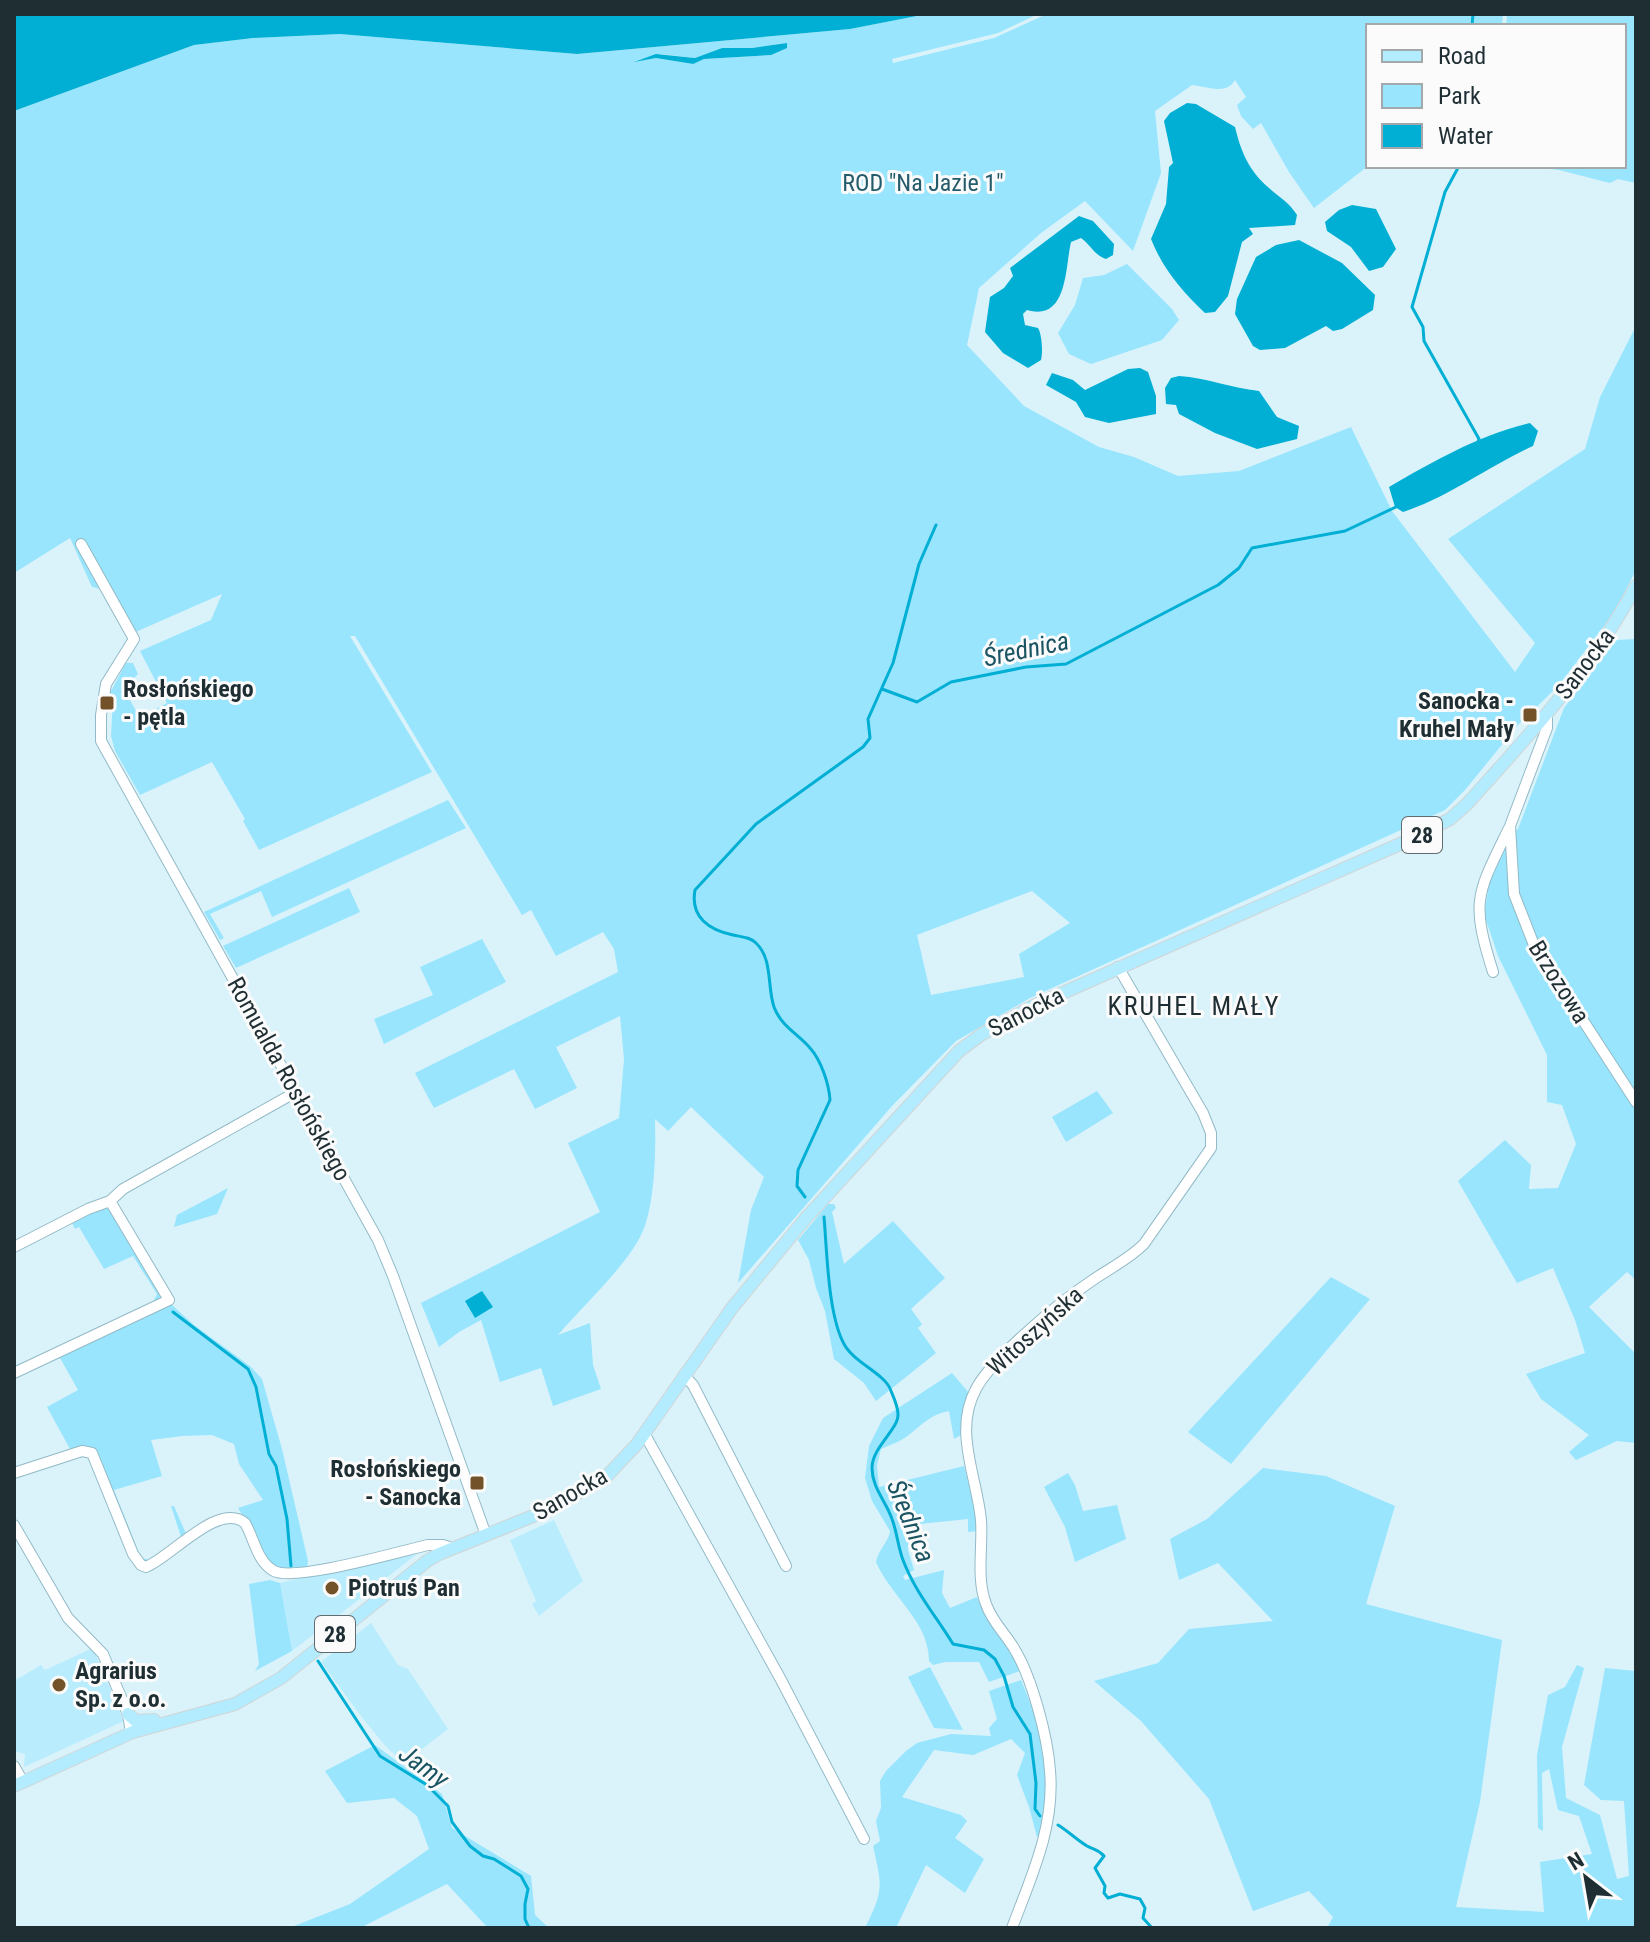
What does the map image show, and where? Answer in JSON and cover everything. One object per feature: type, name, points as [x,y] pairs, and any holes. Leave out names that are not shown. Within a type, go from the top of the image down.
[{"type":"main road","name":"Sanocka","points":[[486,1535],[535,1516],[589,1489],[623,1461],[732,1308],[806,1218],[959,1051],[1017,1014],[1441,824],[1467,804],[1547,714],[1604,642],[1636,586]]},
{"type":"main road","name":"28","points":[[18,1784],[131,1733],[235,1704],[264,1689],[427,1561],[486,1535]]},
{"type":"main road","points":[[128,1714],[136,1721],[177,1719]]},
{"type":"street","name":"Romualda Rosłońskiego","points":[[81,544],[134,639],[106,684],[101,741],[362,1209],[388,1264],[486,1535]]},
{"type":"street","name":"Brzozowa","points":[[1547,714],[1547,728],[1510,826],[1514,894],[1534,945],[1636,1102]]},
{"type":"street","points":[[1493,972],[1480,933],[1477,912],[1482,884],[1510,826]]},
{"type":"street","name":"Witoszyńska","points":[[1012,1928],[1046,1836],[1051,1799],[1048,1751],[1041,1719],[1018,1656],[990,1615],[982,1590],[981,1519],[968,1449],[967,1417],[975,1391],[991,1368],[1076,1292],[1135,1253],[1211,1148],[1208,1123],[1118,967]]},
{"type":"street","points":[[14,1247],[110,1201],[123,1189],[296,1092]]},
{"type":"street","points":[[14,1373],[169,1300],[110,1201]]},
{"type":"street","points":[[684,1375],[693,1385],[786,1566]]},
{"type":"street","points":[[644,1433],[780,1678],[864,1839]]},
{"type":"street","points":[[14,1473],[82,1451],[92,1453],[133,1554],[141,1565],[151,1565],[214,1522],[233,1517],[245,1523],[260,1555],[274,1571],[284,1574],[314,1571],[428,1545],[452,1548]]},
{"type":"street","points":[[14,1525],[68,1618],[103,1654],[128,1714],[131,1733]]},
{"type":"street","points":[[14,1766],[18,1784]]},
{"type":"shaded area","points":[[554,1520],[583,1581],[539,1616],[532,1604],[536,1601],[510,1540]]},
{"type":"shaded area","points":[[418,1553],[292,1651],[280,1583]]},
{"type":"shaded area","points":[[371,1623],[398,1665],[408,1669],[448,1729],[405,1762],[388,1749],[321,1662]]},
{"type":"shaded area","points":[[93,1648],[124,1721],[24,1767],[25,1754],[14,1751],[14,1681],[41,1665],[45,1670]]},
{"type":"green space","name":"ROD \"Na Jazie 1\"","points":[[927,14],[1038,14],[998,33],[892,59],[893,63],[994,38],[1047,14],[1503,14],[1502,24],[1366,24],[1366,168],[1314,208],[1261,123],[1253,129],[1241,116],[1237,105],[1246,97],[1235,80],[1232,85],[1222,89],[1192,85],[1155,111],[1161,173],[1133,251],[1085,201],[1041,233],[979,288],[967,345],[1024,406],[1099,447],[1134,457],[1178,476],[1239,471],[1351,427],[1392,511],[1515,672],[1535,643],[1448,539],[1585,449],[1600,397],[1636,326],[1636,570],[1614,613],[1559,685],[1518,725],[1445,810],[1030,998],[956,1041],[892,1106],[738,1283],[751,1210],[764,1177],[691,1107],[668,1131],[655,1119],[655,1162],[646,1224],[615,1273],[558,1335],[590,1323],[593,1365],[601,1389],[553,1406],[541,1368],[500,1382],[481,1320],[439,1347],[421,1303],[600,1212],[568,1143],[619,1118],[624,1059],[620,1016],[556,1047],[577,1088],[535,1109],[514,1069],[434,1108],[415,1073],[618,972],[614,949],[603,932],[556,956],[531,910],[522,915],[355,636],[350,636],[432,772],[259,850],[212,762],[140,795],[115,751],[111,736],[113,697],[110,693],[126,663],[133,663],[138,674],[130,682],[126,693],[140,718],[167,703],[140,651],[211,620],[222,594],[131,634],[101,589],[92,587],[70,538],[14,573],[14,111],[194,45],[253,38],[340,34],[577,54],[850,29]],"holes":[[[786,43],[771,55],[704,59],[692,64],[656,58],[635,61],[661,54],[695,58],[722,48]],[[1032,891],[1070,923],[1019,954],[1024,977],[931,995],[917,935]]]},
{"type":"green space","points":[[1507,14],[1636,14],[1636,183],[1618,179],[1610,183],[1542,168],[1626,168],[1626,24],[1506,24]]},
{"type":"green space","points":[[1127,264],[1179,320],[1162,340],[1091,364],[1069,354],[1058,333],[1075,305],[1083,278],[1104,275]]},
{"type":"green space","points":[[1636,639],[1636,1280],[1627,1272],[1589,1307],[1636,1354],[1636,1443],[1617,1441],[1576,1460],[1569,1452],[1589,1435],[1541,1399],[1526,1374],[1585,1353],[1575,1320],[1553,1268],[1517,1283],[1458,1181],[1505,1140],[1531,1165],[1529,1189],[1558,1188],[1576,1144],[1562,1105],[1547,1102],[1547,1055],[1498,956],[1484,914],[1492,868],[1507,836],[1518,829],[1564,708],[1616,640]]},
{"type":"green space","points":[[448,800],[466,828],[272,917],[261,891],[210,914],[224,938],[220,940],[204,912]]},
{"type":"green space","points":[[349,888],[360,912],[236,968],[223,946]]},
{"type":"green space","points":[[482,939],[506,982],[384,1044],[374,1019],[433,995],[420,967]]},
{"type":"green space","points":[[1097,1091],[1113,1113],[1066,1142],[1052,1117]]},
{"type":"green space","points":[[228,1188],[217,1214],[174,1227],[177,1215]]},
{"type":"green space","points":[[828,1204],[834,1204],[836,1208],[832,1212],[844,1264],[893,1221],[945,1278],[911,1309],[922,1324],[918,1328],[936,1353],[876,1401],[864,1383],[834,1359],[825,1311],[809,1260],[798,1240]]},
{"type":"green space","points":[[107,1206],[165,1298],[148,1309],[146,1305],[153,1302],[157,1294],[133,1256],[104,1269],[79,1227],[75,1229],[72,1223]]},
{"type":"green space","points":[[1331,1277],[1370,1299],[1231,1464],[1188,1432]]},
{"type":"green space","points":[[171,1304],[262,1379],[282,1449],[307,1567],[282,1571],[271,1564],[238,1508],[263,1500],[239,1464],[234,1444],[212,1435],[151,1440],[162,1476],[114,1490],[141,1558],[151,1560],[181,1541],[153,1562],[142,1563],[94,1451],[25,1465],[70,1449],[47,1407],[78,1390],[60,1358],[41,1366],[39,1363]]},
{"type":"green space","points":[[952,1373],[969,1393],[961,1435],[954,1439],[949,1411],[943,1412],[903,1439],[881,1449],[877,1465],[879,1487],[964,1466],[978,1531],[968,1532],[968,1519],[910,1525],[908,1550],[914,1570],[903,1576],[905,1580],[944,1570],[942,1593],[950,1608],[977,1597],[1020,1671],[989,1682],[979,1662],[933,1665],[929,1661],[923,1634],[876,1562],[890,1531],[872,1501],[865,1478],[869,1446],[883,1418]]},
{"type":"green space","points":[[1263,1468],[1326,1476],[1395,1506],[1366,1604],[1502,1640],[1480,1802],[1456,1907],[1544,1912],[1540,1862],[1592,1854],[1579,1816],[1558,1810],[1549,1769],[1542,1773],[1543,1831],[1538,1828],[1537,1755],[1548,1695],[1565,1687],[1577,1665],[1584,1668],[1562,1747],[1566,1798],[1600,1815],[1617,1879],[1629,1876],[1624,1801],[1601,1800],[1584,1785],[1605,1668],[1636,1671],[1636,1928],[1327,1928],[1333,1917],[1309,1891],[1253,1911],[1209,1799],[1141,1721],[1094,1681],[1158,1663],[1189,1629],[1273,1621],[1218,1563],[1179,1580],[1170,1539],[1207,1519]]},
{"type":"green space","points":[[1068,1473],[1083,1511],[1117,1505],[1126,1539],[1075,1562],[1065,1527],[1044,1487]]},
{"type":"green space","points":[[171,1506],[174,1506],[187,1536],[182,1540]]},
{"type":"green space","points":[[270,1580],[280,1583],[292,1651],[255,1671],[259,1664],[249,1584]]},
{"type":"green space","points":[[930,1667],[963,1730],[934,1728],[908,1677]]},
{"type":"green space","points":[[1021,1680],[1043,1734],[1048,1810],[1045,1829],[1037,1837],[1017,1775],[1025,1753],[1011,1739],[973,1755],[934,1750],[902,1797],[961,1815],[967,1821],[955,1838],[984,1859],[965,1893],[926,1865],[896,1928],[865,1928],[880,1888],[873,1846],[880,1841],[876,1821],[881,1808],[880,1781],[886,1771],[917,1743],[951,1734],[991,1736],[989,1728],[997,1719],[989,1691]]},
{"type":"green space","points":[[375,1745],[442,1794],[452,1828],[531,1876],[535,1915],[549,1928],[488,1928],[447,1884],[360,1928],[289,1928],[350,1904],[429,1849],[417,1816],[394,1798],[347,1803],[325,1771]]},
{"type":"water","points":[[22,14],[927,14],[850,29],[577,54],[340,34],[253,38],[194,45],[14,111],[14,17]]},
{"type":"water","points":[[787,43],[787,48],[771,55],[704,59],[693,64],[656,58],[634,62],[656,54],[695,58],[722,48]]},
{"type":"water","points":[[1187,103],[1196,104],[1235,127],[1251,168],[1297,215],[1295,225],[1249,228],[1253,234],[1242,242],[1228,296],[1215,312],[1205,313],[1181,287],[1167,270],[1151,239],[1166,204],[1169,167],[1173,163],[1164,121],[1170,113]]},
{"type":"water","points":[[1352,205],[1376,209],[1396,249],[1383,267],[1369,271],[1351,247],[1327,231],[1325,222],[1339,210]]},
{"type":"water","points":[[1079,216],[1093,221],[1114,244],[1113,255],[1106,259],[1102,257],[1081,238],[1071,242],[1065,278],[1057,300],[1050,308],[1040,312],[1027,310],[1023,314],[1025,325],[1038,328],[1042,344],[1041,360],[1028,368],[1003,353],[985,332],[990,297],[1004,288],[1013,276],[1010,268]]},
{"type":"water","points":[[1299,240],[1342,263],[1375,295],[1373,310],[1342,329],[1333,331],[1326,326],[1285,348],[1260,350],[1253,346],[1235,314],[1237,299],[1256,257],[1276,245]]},
{"type":"water","points":[[1140,368],[1148,372],[1156,396],[1156,414],[1109,423],[1085,417],[1076,402],[1046,385],[1052,373],[1073,380],[1085,390],[1128,369]]},
{"type":"water","points":[[1179,376],[1259,391],[1277,417],[1299,426],[1297,439],[1257,449],[1215,433],[1179,414],[1176,405],[1166,404],[1165,388],[1171,378]]},
{"type":"water","points":[[1530,423],[1538,431],[1533,446],[1420,506],[1403,512],[1395,507],[1389,487],[1475,442]]},
{"type":"water","points":[[482,1291],[493,1307],[475,1318],[465,1301]]},
{"type":"waterway","name":"Średnica","points":[[1472,24],[1473,14]]},
{"type":"waterway","name":"Średnica","points":[[1458,168],[1445,192],[1412,307],[1423,327],[1424,341],[1478,442]]},
{"type":"waterway","name":"Średnica","points":[[882,689],[917,702],[951,682],[1026,667],[1066,664],[1218,585],[1239,568],[1252,548],[1345,531],[1398,506]]},
{"type":"waterway","name":"Średnica","points":[[805,1197],[797,1186],[798,1170],[830,1100],[824,1072],[810,1048],[777,1014],[761,950],[751,940],[716,930],[703,921],[695,908],[695,890],[756,824],[863,747],[870,738],[868,719],[893,663],[919,564],[936,525]]},
{"type":"waterway","name":"Średnica","points":[[824,1217],[829,1282],[839,1332],[849,1351],[888,1385],[897,1408],[897,1420],[873,1460],[874,1482],[892,1519],[908,1572],[953,1644],[984,1650],[995,1659],[1004,1676],[1013,1707],[1030,1734],[1036,1783],[1035,1809],[1040,1816]]},
{"type":"waterway","name":"Jamy","points":[[173,1312],[248,1369],[256,1387],[269,1454],[276,1466],[287,1519],[291,1566]]},
{"type":"waterway","name":"Jamy","points":[[318,1661],[380,1756],[427,1785],[448,1806],[452,1822],[470,1846],[521,1876],[528,1889],[525,1919],[529,1928]]},
{"type":"waterway","name":"Średnica","points":[[1058,1825],[1104,1856],[1095,1868],[1105,1886],[1104,1893],[1108,1898],[1120,1894],[1140,1899],[1145,1908],[1143,1918],[1152,1928]]},
{"type":"place","name":"Rosłońskiego - pętla","points":[[107,703]]},
{"type":"place","name":"Sanocka - Kruhel Mały","points":[[1530,715]]},
{"type":"place","name":"Rosłońskiego - Sanocka","points":[[477,1483]]},
{"type":"place","name":"Piotruś Pan","points":[[332,1588]]},
{"type":"place","name":"Agrarius Sp. z o.o.","points":[[59,1685]]},
{"type":"district","name":"KRUHEL MAŁY","points":[[1194,1006]]}]
